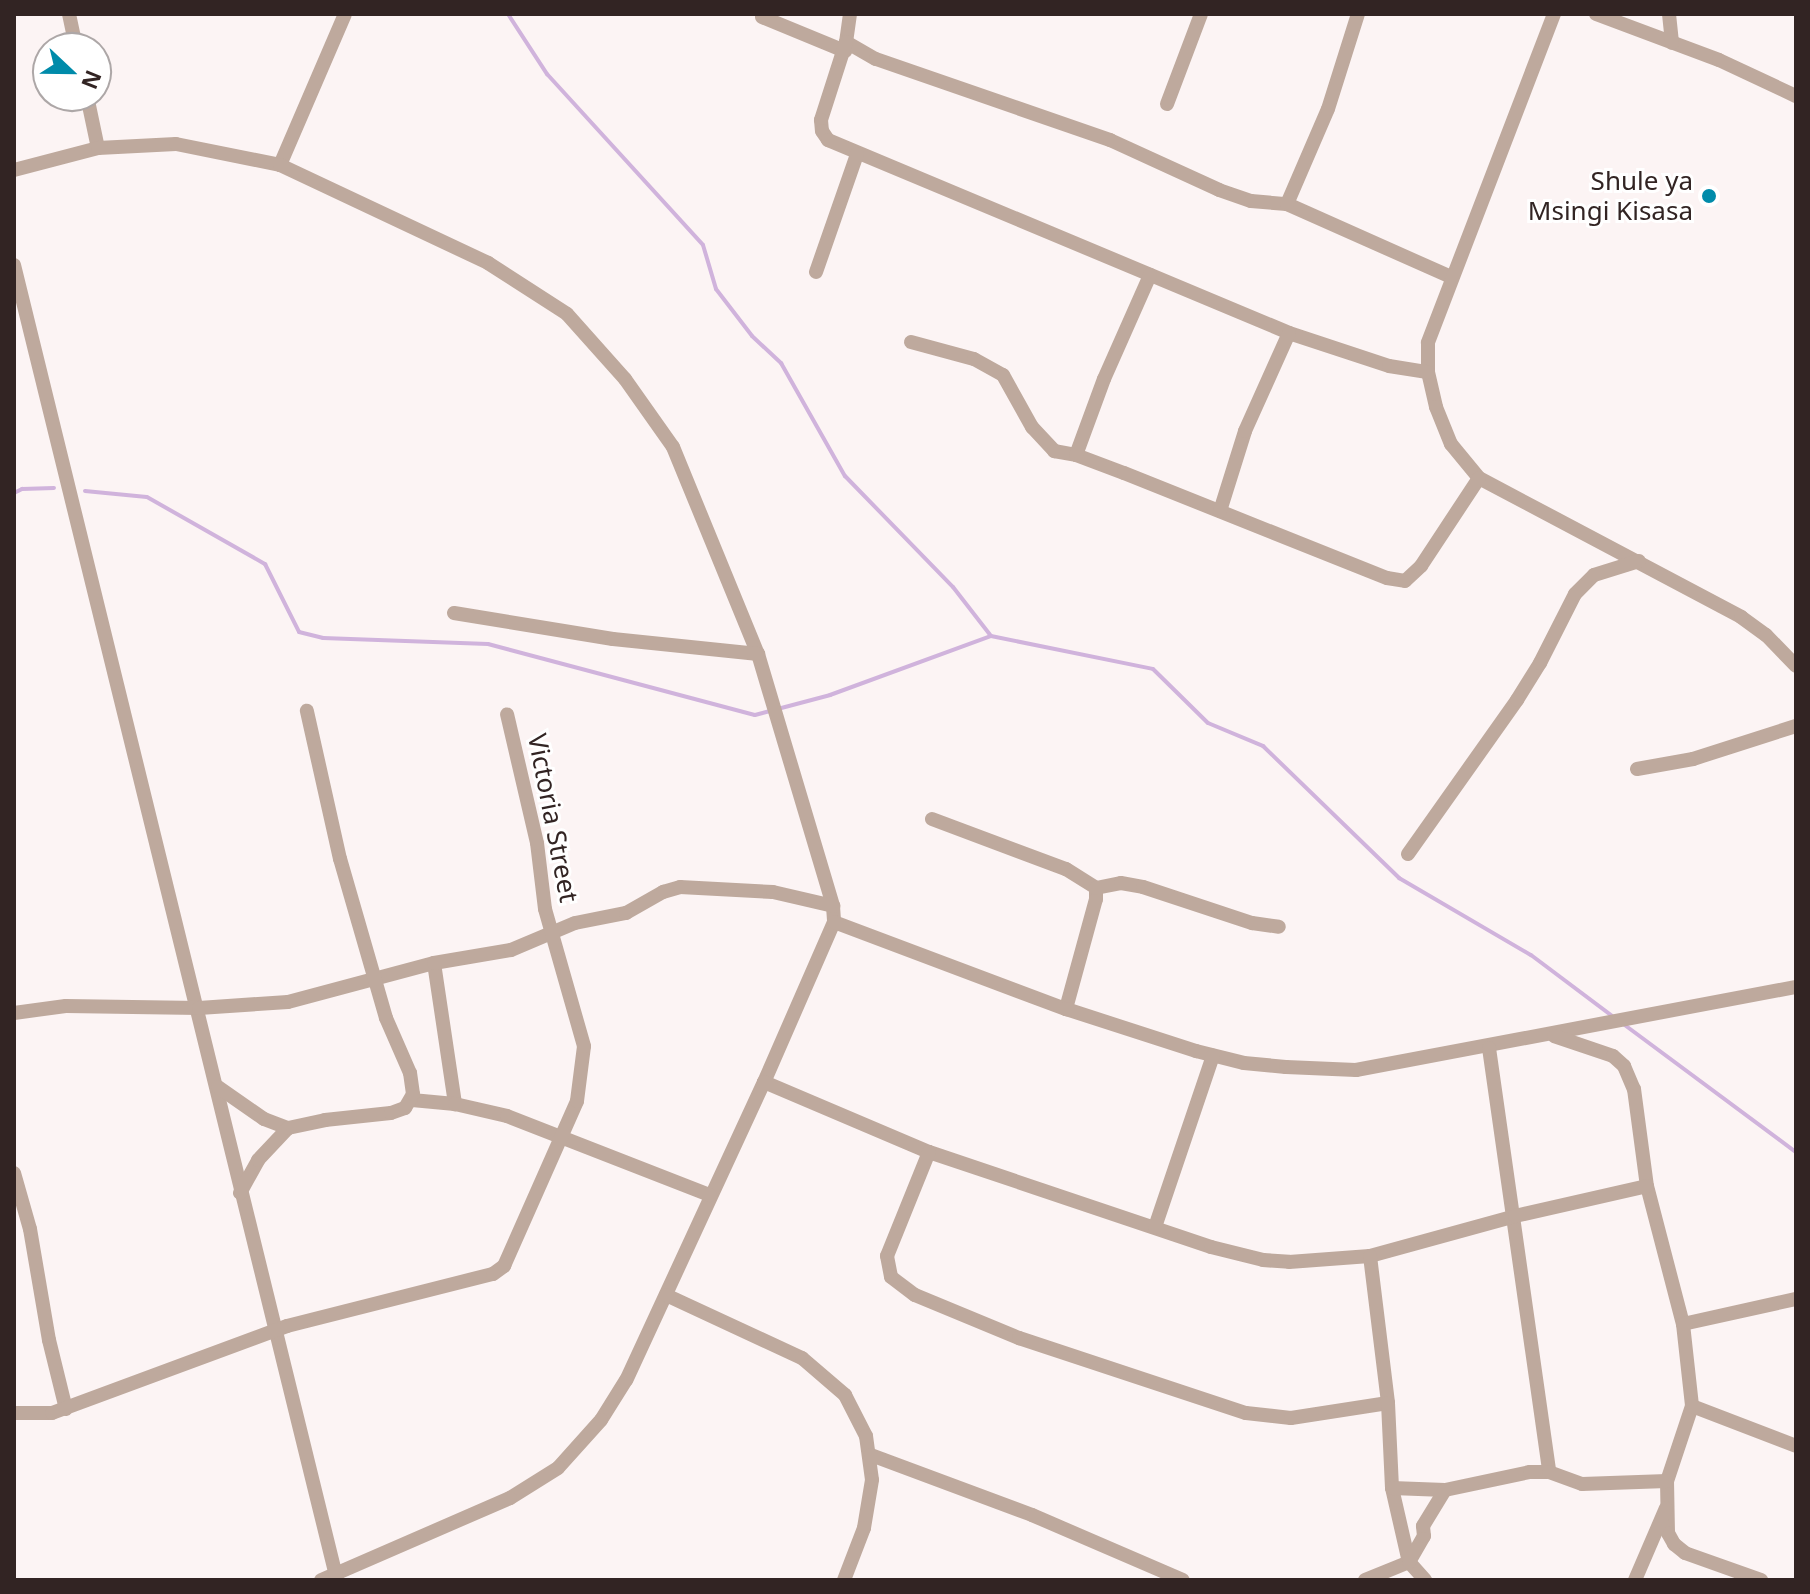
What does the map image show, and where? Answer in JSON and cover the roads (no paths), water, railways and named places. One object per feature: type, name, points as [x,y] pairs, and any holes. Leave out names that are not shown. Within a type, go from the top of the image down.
[{"type":"street","points":[[280,165],[345,14]]},
{"type":"street","points":[[850,14],[846,46],[821,120],[822,131],[828,140],[1289,333],[1389,366],[1428,372]]},
{"type":"street","points":[[1167,104],[1201,14]]},
{"type":"street","points":[[1287,204],[1328,109],[1358,14]]},
{"type":"street","points":[[1554,14],[1428,343],[1428,372],[1451,444],[1479,478],[1753,624],[1796,666]]},
{"type":"street","points":[[1596,14],[1796,96]]},
{"type":"street","points":[[1669,14],[1672,43]]},
{"type":"street","points":[[762,17],[1110,140],[1219,190],[1251,201],[1287,204],[1451,277]]},
{"type":"street","points":[[90,112],[98,148]]},
{"type":"street","points":[[14,170],[98,148],[176,144],[280,165],[488,263],[567,314],[625,379],[673,447],[758,654],[833,906],[834,922],[764,1082],[626,1380],[601,1420],[558,1468],[510,1498],[331,1578],[277,1332],[240,1193],[199,1008],[14,265]]},
{"type":"street","points":[[816,272],[857,154]]},
{"type":"street","points":[[1076,455],[1104,379],[1150,275]]},
{"type":"street","points":[[1220,511],[1245,431],[1289,333]]},
{"type":"street","points":[[911,342],[974,359],[1003,375],[1041,438],[1054,451],[1076,455],[1387,578],[1405,581],[1421,566],[1479,478]]},
{"type":"street","points":[[1408,854],[1517,700],[1575,594],[1594,575],[1639,561]]},
{"type":"street","points":[[454,613],[613,639],[758,654]]},
{"type":"street","points":[[218,1087],[264,1119],[288,1128],[325,1120],[391,1113],[405,1108],[412,1100],[410,1073],[386,1018],[340,859],[307,711]]},
{"type":"street","name":"Victoria Street","points":[[14,1413],[44,1415],[66,1409],[277,1332],[375,1301],[493,1274],[511,1256],[539,1182],[564,1137],[582,1079],[584,1046],[552,932],[537,843],[507,714]]},
{"type":"street","points":[[1637,769],[1693,759],[1796,726]]},
{"type":"street","points":[[932,819],[1066,869],[1096,888],[1121,883],[1143,887],[1252,923],[1279,927]]},
{"type":"street","points":[[14,1013],[110,1005],[199,1008],[288,1002],[434,963],[511,950],[575,923],[616,916],[680,887],[773,892],[833,906]]},
{"type":"street","points":[[1066,1009],[1096,899],[1096,888]]},
{"type":"street","points":[[834,922],[1066,1009],[1244,1063],[1356,1070],[1489,1048],[1631,1016],[1796,987]]},
{"type":"street","points":[[434,963],[455,1104]]},
{"type":"street","points":[[1550,1035],[1607,1053],[1624,1066],[1634,1089],[1647,1186],[1683,1324],[1692,1406],[1667,1481],[1670,1501],[1668,1533],[1674,1544],[1685,1553],[1761,1580]]},
{"type":"street","points":[[1489,1048],[1549,1472]]},
{"type":"street","points":[[1155,1227],[1213,1056]]},
{"type":"street","points":[[764,1082],[929,1152],[1263,1260],[1289,1262],[1370,1256],[1515,1216],[1647,1186]]},
{"type":"street","points":[[412,1100],[455,1104],[507,1116],[710,1195]]},
{"type":"street","points":[[240,1193],[258,1160],[288,1128]]},
{"type":"street","points":[[929,1152],[887,1256],[891,1277],[915,1295],[1019,1338],[1246,1413],[1291,1418],[1388,1403]]},
{"type":"street","points":[[14,1173],[30,1229],[46,1327],[66,1409]]},
{"type":"street","points":[[1370,1256],[1388,1403],[1392,1488],[1409,1562],[1425,1580]]},
{"type":"street","points":[[666,1295],[802,1358],[845,1395],[866,1436],[871,1455],[870,1503],[844,1580]]},
{"type":"street","points":[[1683,1324],[1796,1299]]},
{"type":"street","points":[[1692,1406],[1796,1446]]},
{"type":"street","points":[[871,1455],[1032,1515],[1183,1580]]},
{"type":"street","points":[[1392,1488],[1445,1490],[1530,1472],[1549,1472],[1582,1484],[1667,1481]]},
{"type":"street","points":[[1365,1580],[1409,1562],[1424,1536],[1423,1526],[1445,1490]]},
{"type":"street","points":[[1635,1580],[1670,1501]]},
{"type":"waterway","points":[[508,14],[547,74],[703,245],[716,289],[752,336],[781,363],[845,476],[953,587],[991,636]]},
{"type":"waterway","points":[[14,493],[22,489],[54,488]]},
{"type":"waterway","points":[[85,491],[147,497],[265,564],[299,632],[323,638],[488,644],[755,715],[830,695],[991,636],[1153,669],[1208,723],[1263,746],[1399,878],[1531,955],[1615,1018]]},
{"type":"waterway","points":[[1622,1023],[1796,1152]]},
{"type":"place","name":"Shule ya Msingi Kisasa","points":[[1709,196]]}]
